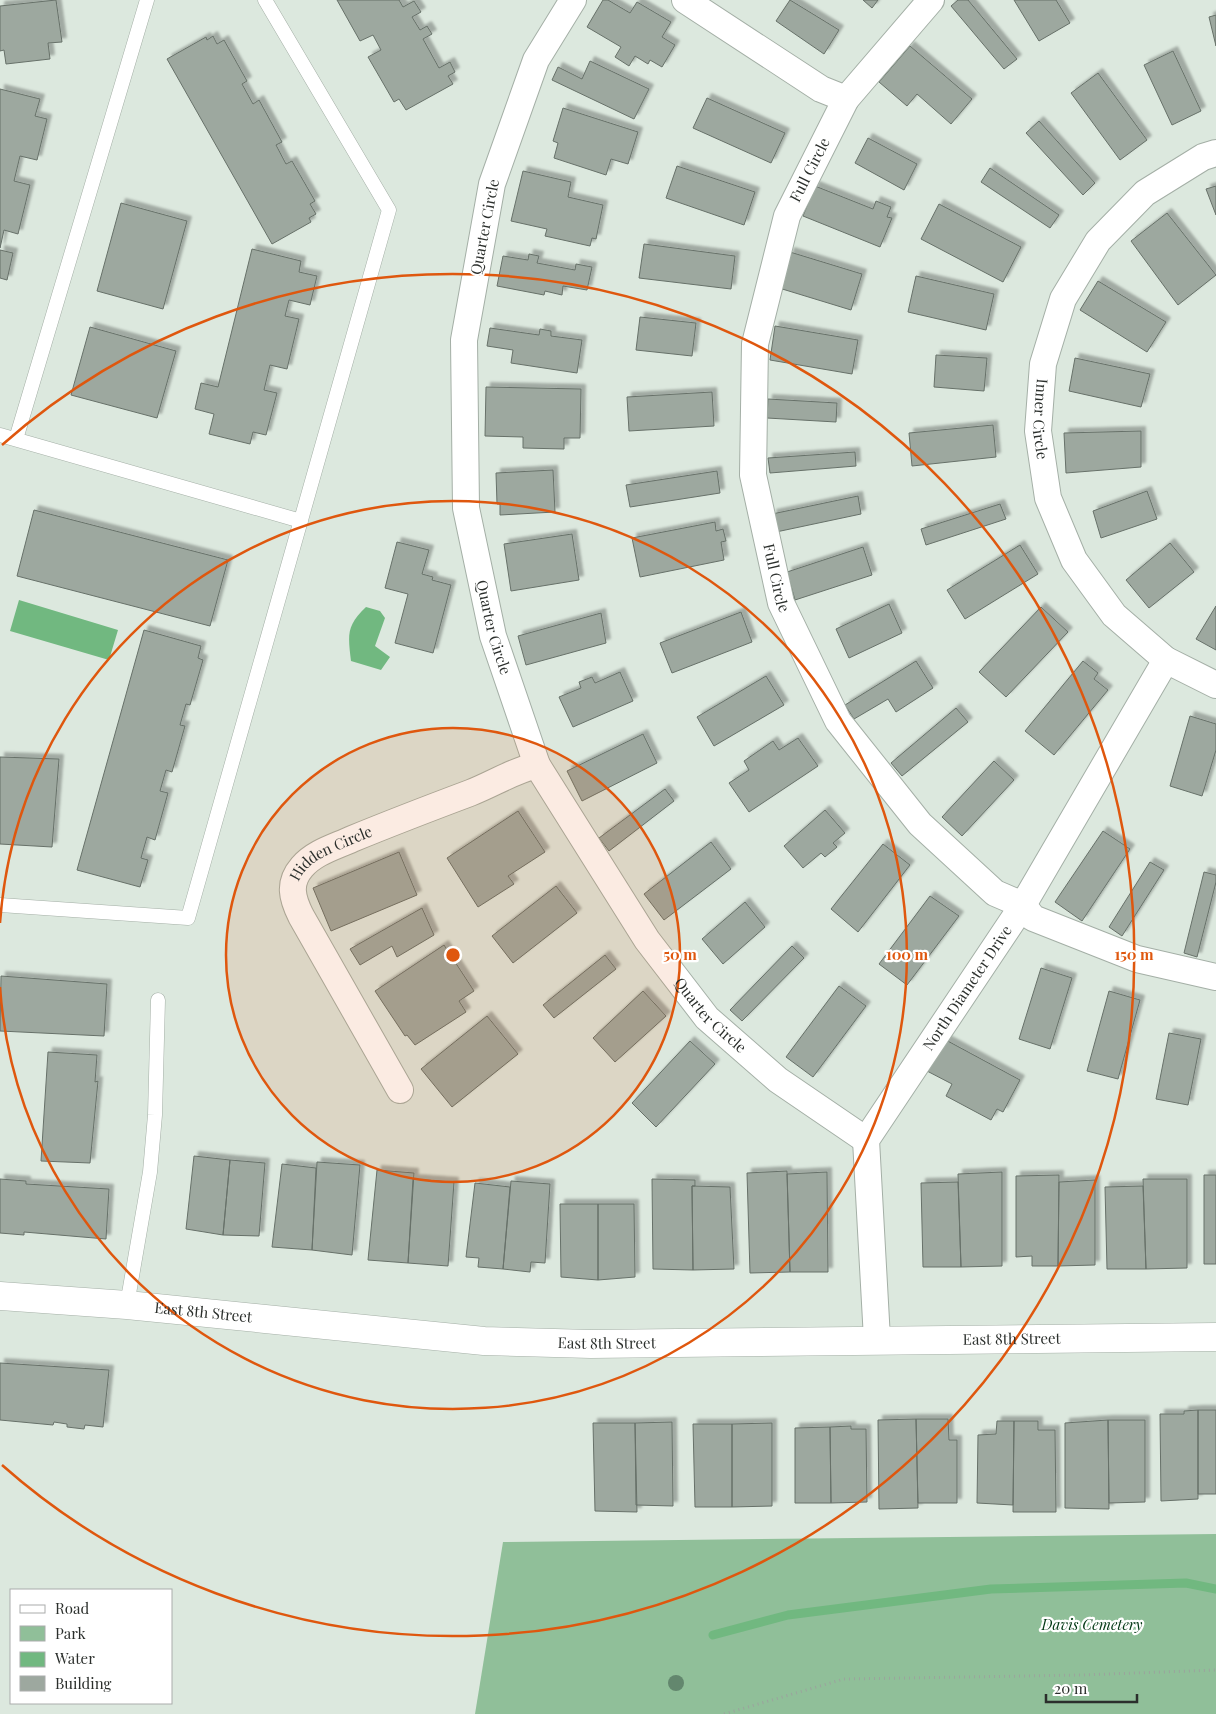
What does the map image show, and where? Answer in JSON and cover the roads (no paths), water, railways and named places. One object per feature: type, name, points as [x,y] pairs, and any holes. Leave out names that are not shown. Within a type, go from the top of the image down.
[{"type":"street","name":"Quarter Circle","points":[[573,0],[536,60],[492,184],[464,340],[466,508],[493,636],[537,766],[647,940],[707,1018],[778,1080],[866,1140]]},
{"type":"street","points":[[685,0],[821,89],[846,100]]},
{"type":"street","name":"Full Circle","points":[[931,0],[846,100],[786,216],[755,344],[753,475],[781,603],[838,721],[920,824],[994,893],[1023,905],[1033,918],[1137,959],[1216,977]]},
{"type":"street","name":"Inner Circle","points":[[1216,153],[1203,157],[1146,193],[1098,241],[1063,299],[1043,364],[1038,431],[1048,498],[1074,560],[1114,615],[1166,660],[1216,685]]},
{"type":"street","name":"North Diameter Drive","points":[[866,1140],[1023,905],[1166,660]]},
{"type":"street","name":"Hidden Circle","points":[[400,1090],[300,916],[292,898],[294,879],[302,866],[318,854],[416,812],[471,793],[521,769],[537,766]]},
{"type":"street","points":[[866,1140],[876,1339]]},
{"type":"street","name":"East 8th Street","points":[[0,1296],[127,1305],[484,1341],[591,1344],[876,1339],[1216,1337]]},
{"type":"lane","points":[[16,439],[147,0]]},
{"type":"lane","points":[[0,904],[188,918],[389,210],[265,0]]},
{"type":"lane","points":[[0,435],[300,521]]},
{"type":"lane","points":[[127,1305],[150,1172],[155,1115],[158,1000]]},
{"type":"water","points":[[19,600],[118,630],[109,660],[10,631]]},
{"type":"water","points":[[366,607],[380,611],[385,618],[375,646],[390,657],[381,670],[351,661],[350,631],[359,614]]},
{"type":"waterway","points":[[713,1635],[788,1615],[991,1589],[1186,1583],[1216,1589]]},
{"type":"park label","name":"Davis Cemetery","points":[[1092,1625]]}]
